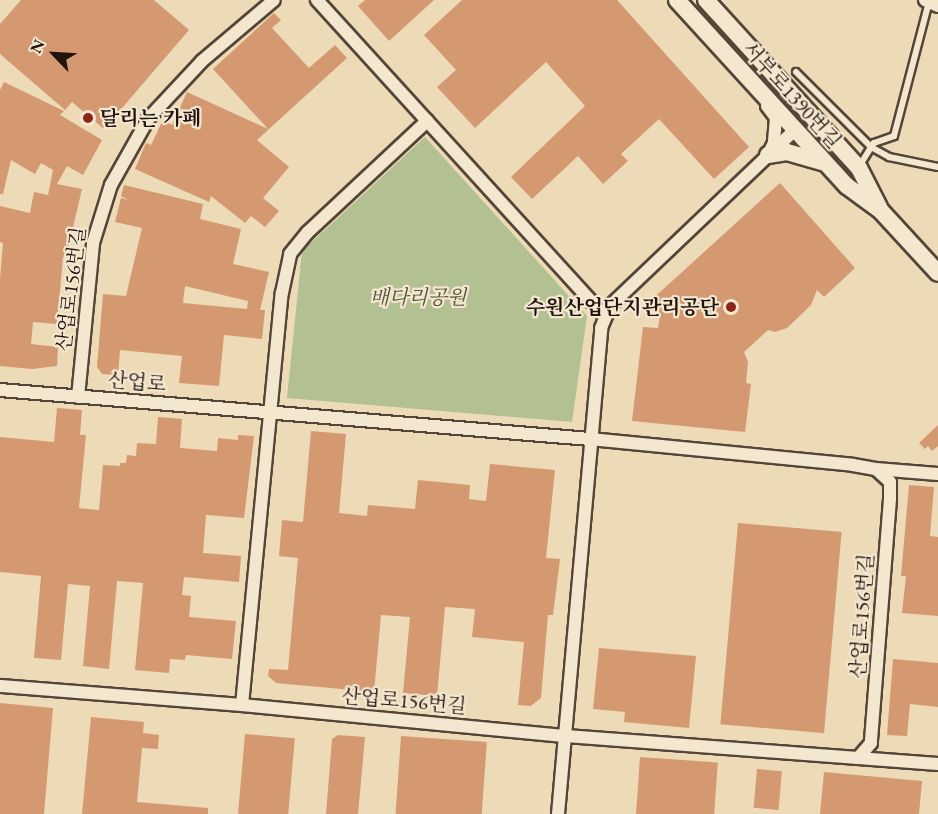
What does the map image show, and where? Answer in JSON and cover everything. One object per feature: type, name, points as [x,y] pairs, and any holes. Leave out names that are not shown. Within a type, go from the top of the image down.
[{"type":"street","name":"산업로156번길","points":[[78,397],[93,243],[111,185],[148,119],[202,61],[274,0]]},
{"type":"street","points":[[317,0],[605,317]]},
{"type":"street","name":"서부로1390번길","points":[[678,0],[826,164],[847,186],[881,211],[938,273]]},
{"type":"street","name":"서부로1390번길","points":[[706,0],[859,168],[881,211]]},
{"type":"street","points":[[740,68],[776,118],[774,142],[768,155]]},
{"type":"street","points":[[558,814],[563,736],[601,328],[611,305],[810,116]]},
{"type":"street","points":[[242,705],[282,293],[290,254],[308,232],[427,121]]},
{"type":"street","points":[[768,155],[787,152],[826,164]]},
{"type":"street","name":"산업로","points":[[0,390],[270,413]]},
{"type":"street","points":[[270,413],[590,439],[938,474]]},
{"type":"street","name":"산업로156번길","points":[[0,686],[242,705],[563,736],[858,758],[871,743],[890,499],[890,482],[876,469]]},
{"type":"street","points":[[858,758],[938,764]]},
{"type":"lane","points":[[859,168],[871,147],[894,136],[930,3]]},
{"type":"lane","points":[[796,72],[871,147],[889,157],[938,167]]},
{"type":"green space","name":"배다리공원","points":[[425,137],[587,316],[572,422],[287,398],[302,251]]},
{"type":"building","points":[[21,0],[154,0],[189,30],[104,129],[72,102],[65,110],[0,54],[0,24]]},
{"type":"building","points":[[365,0],[434,0],[389,41],[358,6]]},
{"type":"building","points":[[462,0],[617,0],[749,147],[714,179],[659,119],[621,154],[628,161],[603,184],[578,156],[532,199],[511,177],[585,106],[546,62],[475,128],[437,87],[456,70],[424,35]]},
{"type":"building","points":[[274,13],[281,20],[272,28],[309,68],[335,45],[347,58],[257,140],[289,167],[263,198],[279,211],[265,227],[251,216],[245,223],[211,196],[209,202],[135,169],[146,143],[151,145],[163,120],[172,125],[187,92],[268,129],[213,69]]},
{"type":"building","points":[[4,82],[64,111],[60,115],[102,140],[83,175],[67,166],[57,184],[82,189],[66,257],[63,257],[57,324],[33,322],[31,344],[58,347],[57,366],[32,369],[0,366],[0,279],[3,243],[0,242],[0,206],[30,213],[34,192],[48,195],[53,170],[41,163],[35,174],[11,160],[3,194],[0,194],[0,90]]},
{"type":"building","name":"수원산업단지관리공단","points":[[780,183],[855,268],[824,297],[817,290],[811,305],[787,328],[775,332],[768,330],[744,352],[748,362],[746,383],[751,384],[745,432],[632,421],[643,327],[658,328],[660,315],[648,303]]},
{"type":"building","points":[[124,185],[203,204],[200,219],[241,229],[233,264],[269,272],[260,310],[265,310],[262,339],[224,335],[219,386],[179,383],[182,356],[120,350],[118,375],[102,374],[97,367],[103,294],[126,296],[142,228],[115,222],[121,198],[128,200],[121,196]],"holes":[[[185,286],[248,301],[247,309],[183,303]]]},
{"type":"building","points":[[57,408],[82,410],[80,435],[86,435],[79,508],[99,510],[103,465],[120,466],[120,463],[126,463],[127,455],[136,456],[137,443],[156,444],[158,417],[182,419],[180,448],[217,451],[218,438],[238,440],[238,435],[254,436],[244,518],[206,515],[203,553],[241,556],[239,582],[184,577],[182,595],[191,596],[189,617],[236,621],[232,659],[186,655],[185,660],[170,659],[169,673],[135,670],[143,583],[117,581],[109,669],[83,666],[90,586],[68,584],[61,660],[34,658],[41,576],[0,572],[0,437],[54,442]]},
{"type":"building","points":[[938,425],[938,446],[932,451],[928,446],[925,449],[919,443]]},
{"type":"building","points":[[311,431],[346,434],[339,513],[367,516],[368,505],[415,509],[418,480],[470,485],[469,499],[486,501],[490,464],[555,470],[546,558],[560,559],[553,615],[548,615],[541,698],[531,706],[518,705],[524,642],[472,637],[475,609],[445,607],[437,696],[403,693],[410,617],[381,615],[374,692],[276,683],[268,676],[269,669],[288,670],[298,558],[279,556],[282,520],[303,522]]},
{"type":"building","points":[[909,485],[934,487],[930,536],[938,537],[938,616],[902,613],[906,576],[901,576]]},
{"type":"building","points":[[738,523],[842,532],[824,733],[720,724]]},
{"type":"building","points":[[599,648],[696,656],[689,728],[624,722],[625,712],[593,709]]},
{"type":"building","points":[[893,659],[938,663],[938,707],[910,704],[907,736],[887,735]]},
{"type":"building","points":[[0,703],[53,708],[44,814],[0,814]]},
{"type":"building","points":[[91,717],[144,722],[143,733],[159,735],[158,749],[142,748],[137,802],[208,808],[208,814],[82,814]]},
{"type":"building","points":[[245,734],[295,738],[288,814],[238,814]]},
{"type":"building","points":[[338,735],[365,737],[358,814],[326,814],[332,739]]},
{"type":"building","points":[[401,736],[487,742],[482,814],[396,814]]},
{"type":"building","points":[[640,757],[718,762],[714,814],[636,814]]},
{"type":"building","points":[[757,769],[782,771],[779,810],[754,808]]},
{"type":"building","points":[[824,772],[922,781],[919,814],[820,814]]},
{"type":"place","name":"달리는 카페","points":[[88,118]]},
{"type":"place","name":"수원산업단지관리공단","points":[[731,307]]}]
